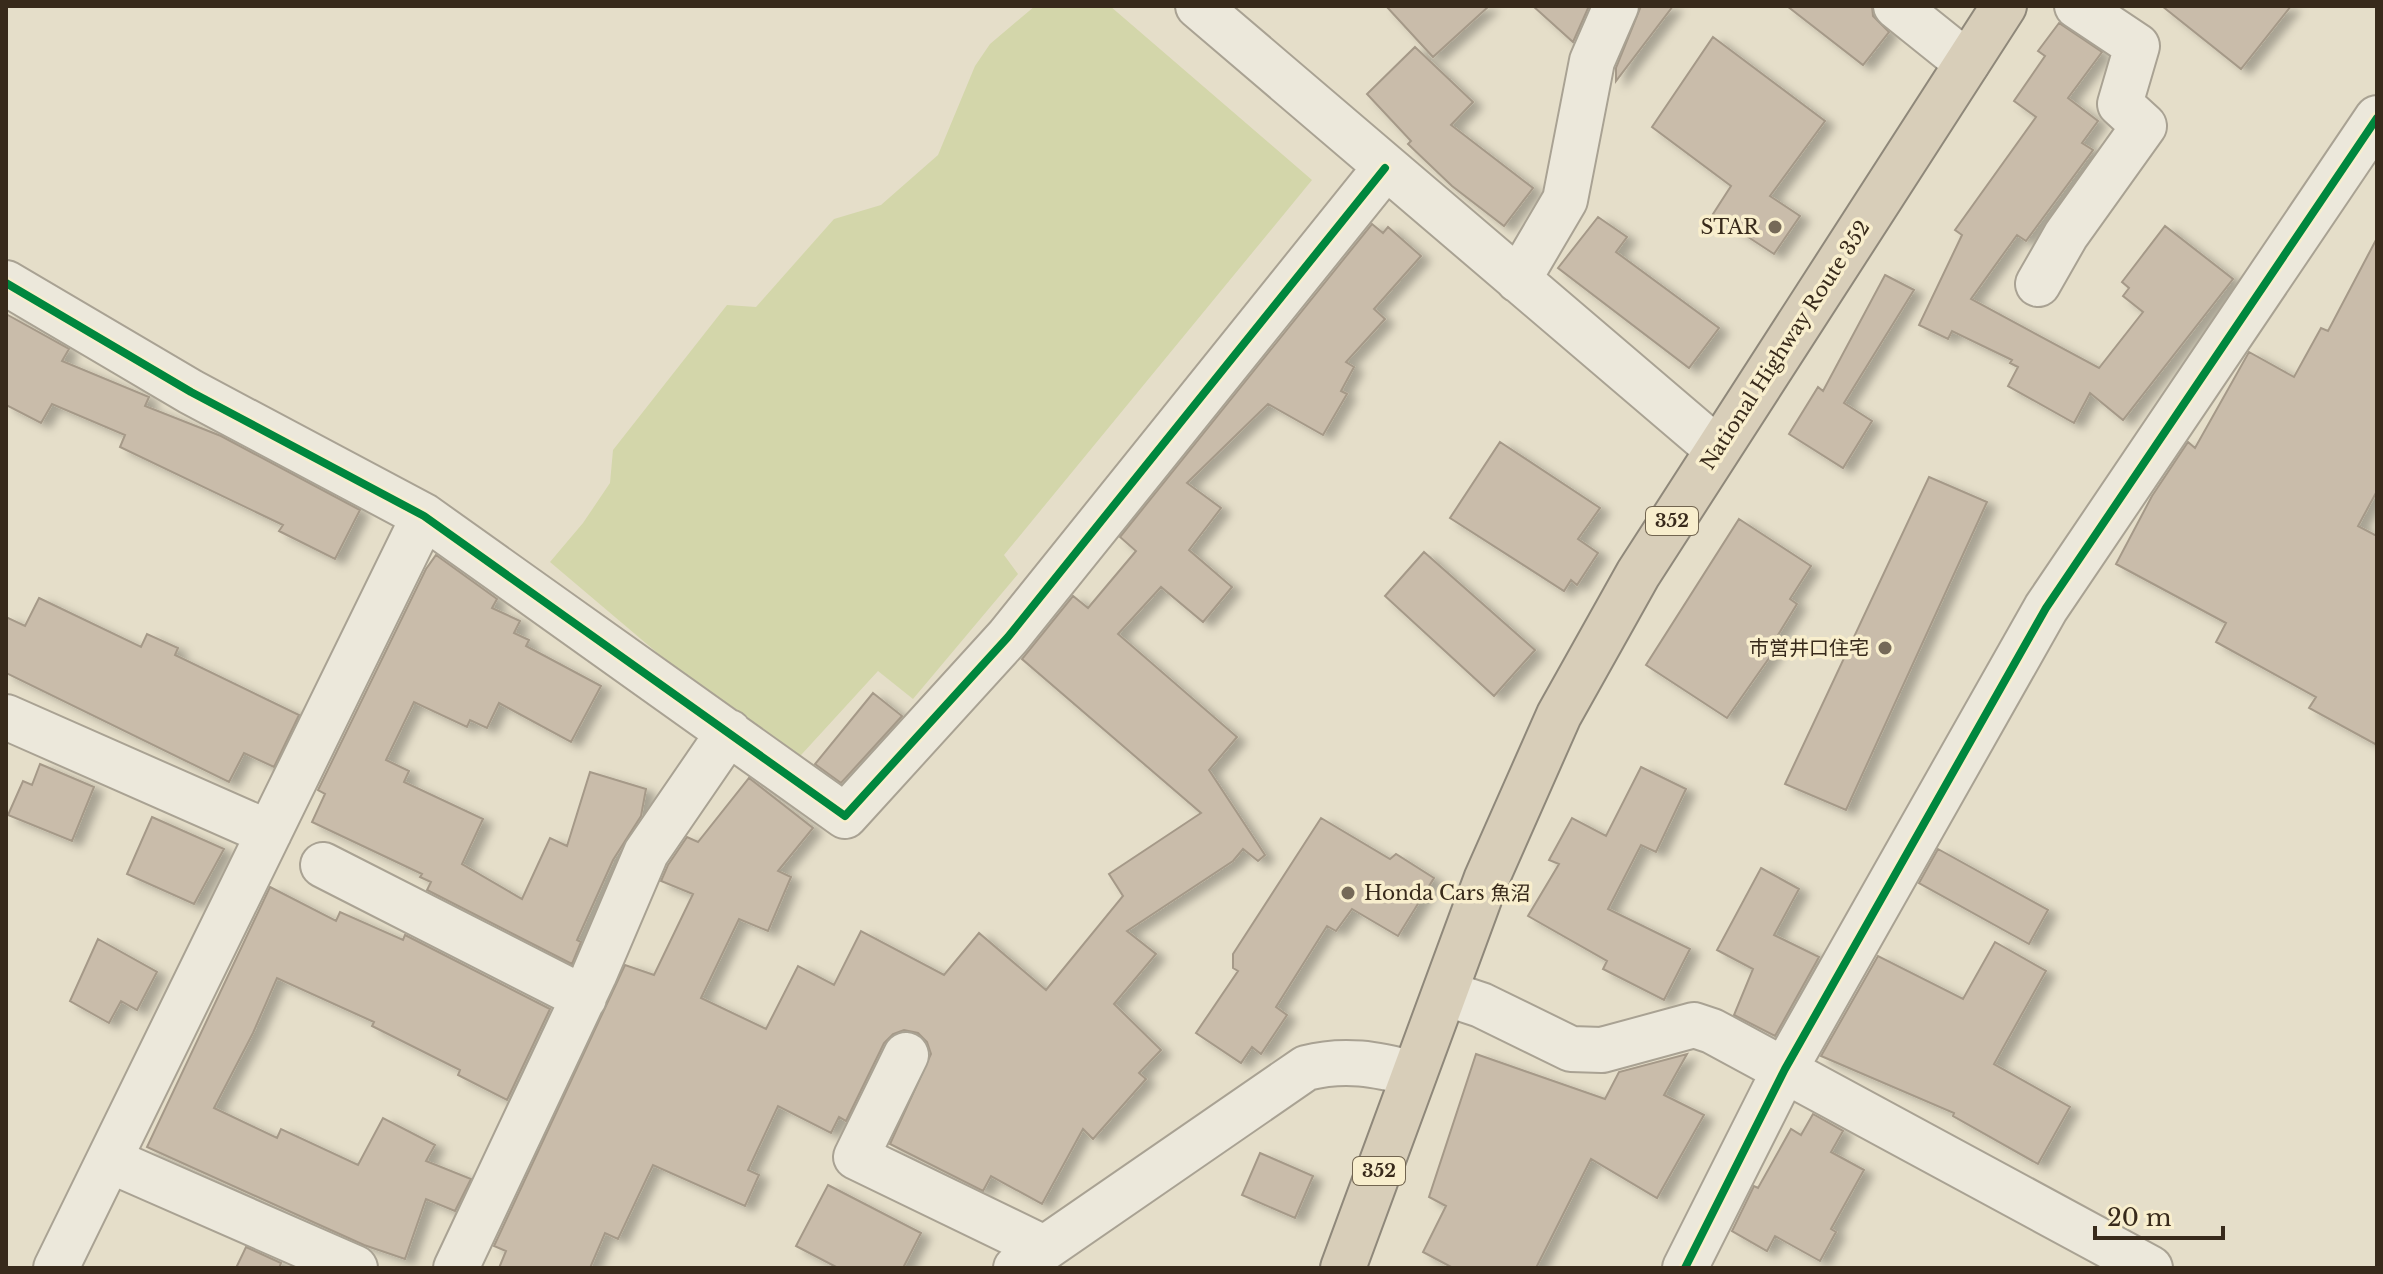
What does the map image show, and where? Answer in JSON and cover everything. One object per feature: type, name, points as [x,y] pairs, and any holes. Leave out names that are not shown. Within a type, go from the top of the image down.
[{"type":"highway","name":"National Highway Route 352","points":[[1343,1268],[1486,880],[1559,715],[1638,574],[2004,6]]},
{"type":"street","points":[[1198,6],[1717,449]]},
{"type":"street","points":[[1518,280],[1565,200],[1592,61],[1616,6]]},
{"type":"street","points":[[1896,6],[1967,63]]},
{"type":"street","points":[[2038,284],[2066,235],[2144,126],[2120,104],[2137,46],[2077,6]]},
{"type":"street","points":[[1685,1268],[1785,1069],[2046,608],[2377,118]]},
{"type":"street","points":[[6,283],[191,392],[424,516],[845,816],[1008,637],[1385,168]]},
{"type":"street","points":[[56,1268],[424,516]]},
{"type":"street","points":[[6,717],[269,833]]},
{"type":"street","points":[[456,1268],[584,998],[646,853],[729,732]]},
{"type":"street","points":[[323,865],[584,998]]},
{"type":"street","points":[[1445,993],[1481,1005],[1571,1049],[1602,1050],[1694,1025],[1712,1031],[2150,1268]]},
{"type":"street","points":[[906,1055],[856,1157],[1030,1258],[1306,1068],[1335,1061],[1370,1063],[1414,1074]]},
{"type":"street","points":[[109,1160],[355,1268]]},
{"type":"green space","points":[[1035,6],[1110,6],[1312,180],[1004,555],[1018,574],[913,699],[878,671],[791,766],[550,562],[583,523],[610,483],[613,450],[727,305],[756,307],[834,219],[881,205],[938,155],[975,66],[990,44]]},
{"type":"building","points":[[1386,6],[1489,6],[1433,57]]},
{"type":"building","points":[[1533,6],[1589,6],[1573,42]]},
{"type":"building","points":[[1641,6],[1673,6],[1616,81],[1616,68]]},
{"type":"building","points":[[1787,6],[1872,6],[1873,16],[1889,32],[1863,65]]},
{"type":"building","points":[[2162,6],[2291,6],[2241,69]]},
{"type":"building","points":[[2059,23],[2102,52],[2068,98],[2098,121],[2082,143],[2093,150],[2026,241],[2017,235],[1971,299],[2099,368],[2143,312],[2123,296],[2129,288],[2122,282],[2165,226],[2233,279],[2123,420],[2090,393],[2074,423],[2008,386],[2018,367],[2010,363],[2012,360],[1952,331],[1948,339],[1919,325],[1962,235],[1955,230],[2036,117],[2014,101],[2045,56],[2038,51]]},
{"type":"building","points":[[1713,37],[1825,121],[1770,196],[1800,216],[1774,254],[1713,214],[1731,186],[1652,127]]},
{"type":"building","points":[[1415,47],[1473,102],[1451,125],[1533,188],[1504,226],[1452,186],[1408,144],[1411,141],[1367,94]]},
{"type":"building","points":[[1598,217],[1627,237],[1616,252],[1719,328],[1689,368],[1558,268]]},
{"type":"building","points":[[1372,224],[1383,233],[1388,227],[1421,256],[1374,309],[1385,319],[1346,362],[1354,367],[1341,391],[1347,394],[1323,435],[1268,404],[1187,483],[1221,508],[1189,550],[1232,587],[1203,622],[1161,587],[1118,634],[1237,737],[1209,770],[1265,855],[1258,861],[1243,849],[1233,861],[1127,931],[1156,954],[1114,1004],[1161,1050],[1139,1073],[1146,1079],[1093,1139],[1083,1129],[1042,1204],[991,1176],[983,1191],[890,1144],[931,1054],[927,1042],[918,1033],[904,1030],[893,1034],[884,1043],[846,1121],[839,1117],[831,1133],[778,1106],[748,1170],[759,1175],[745,1206],[653,1165],[618,1239],[605,1233],[590,1268],[499,1268],[506,1251],[494,1246],[625,965],[654,975],[693,894],[661,881],[668,865],[687,837],[698,842],[749,778],[813,828],[778,871],[791,877],[768,931],[739,919],[701,998],[766,1029],[798,966],[834,985],[861,931],[944,975],[979,933],[1046,990],[1123,896],[1109,874],[1201,813],[1022,659],[1073,596],[1088,608],[1136,551],[1120,537]]},
{"type":"building","points":[[2377,238],[2377,491],[2358,526],[2377,536],[2377,745],[2309,708],[2316,697],[2216,642],[2226,623],[2116,564],[2152,496],[2188,442],[2195,448],[2249,352],[2294,377],[2321,328],[2328,331]]},
{"type":"building","points":[[1885,275],[1914,290],[1844,403],[1872,421],[1843,468],[1789,434],[1818,387],[1823,391]]},
{"type":"building","points":[[6,314],[69,349],[62,361],[149,397],[145,406],[221,436],[360,510],[335,559],[279,531],[283,525],[120,447],[125,435],[52,404],[41,423],[6,405]]},
{"type":"building","points":[[1500,442],[1600,508],[1578,539],[1598,553],[1577,585],[1571,580],[1564,591],[1450,518]]},
{"type":"building","name":"市営井口住宅","points":[[1929,477],[1987,502],[1846,810],[1785,784]]},
{"type":"building","points":[[1739,519],[1811,566],[1790,599],[1797,604],[1770,648],[1774,651],[1727,718],[1646,665]]},
{"type":"building","points":[[1424,552],[1535,650],[1494,696],[1385,596]]},
{"type":"building","points":[[436,555],[497,599],[492,608],[520,621],[514,633],[529,640],[526,646],[601,686],[571,742],[499,703],[487,728],[470,720],[467,727],[414,702],[386,760],[409,771],[404,782],[483,819],[462,864],[522,899],[550,838],[567,846],[590,772],[646,789],[641,816],[613,860],[577,940],[581,942],[572,964],[427,890],[431,882],[420,877],[422,874],[312,822],[325,794],[318,790],[426,569]]},
{"type":"building","points":[[39,598],[141,647],[147,634],[178,648],[175,655],[299,715],[274,767],[244,753],[229,782],[6,673],[6,617],[25,626]]},
{"type":"building","points":[[873,693],[902,716],[841,783],[815,764]]},
{"type":"building","points":[[40,764],[94,787],[72,841],[8,815],[23,781],[32,785]]},
{"type":"building","points":[[1641,767],[1686,789],[1656,852],[1641,845],[1608,909],[1690,949],[1664,1000],[1603,969],[1607,961],[1528,916],[1559,864],[1549,860],[1572,818],[1606,836]]},
{"type":"building","points":[[152,817],[224,849],[194,904],[127,874]]},
{"type":"building","name":"Honda Cars 魚沼","points":[[1321,818],[1390,859],[1396,854],[1434,878],[1398,936],[1352,909],[1336,931],[1327,926],[1276,1007],[1287,1015],[1261,1054],[1252,1047],[1241,1063],[1196,1033],[1238,971],[1233,968],[1233,954]]},
{"type":"building","points":[[1938,849],[2048,910],[2029,944],[1919,883]]},
{"type":"building","points":[[1761,868],[1799,889],[1774,935],[1819,957],[1775,1036],[1734,1015],[1753,969],[1717,950]]},
{"type":"building","points":[[270,887],[336,921],[340,912],[403,940],[405,935],[550,1009],[507,1100],[458,1075],[460,1070],[372,1026],[374,1022],[277,978],[214,1108],[277,1138],[281,1129],[358,1165],[383,1118],[435,1145],[426,1161],[471,1179],[455,1211],[426,1199],[405,1259],[364,1245],[147,1147]]},
{"type":"building","points":[[98,939],[157,972],[137,1010],[121,1001],[109,1023],[70,1001]]},
{"type":"building","points":[[1995,942],[2046,971],[1994,1064],[2070,1107],[2038,1164],[1953,1116],[1954,1113],[1821,1056],[1878,956],[1963,999]]},
{"type":"building","points":[[1476,1054],[1605,1099],[1619,1072],[1687,1054],[1664,1095],[1704,1115],[1657,1198],[1591,1159],[1536,1268],[1453,1268],[1423,1252],[1446,1206],[1429,1197]]},
{"type":"building","points":[[1813,1114],[1843,1131],[1831,1152],[1864,1170],[1831,1229],[1836,1232],[1820,1261],[1775,1236],[1767,1251],[1732,1231],[1754,1186],[1758,1188],[1791,1129],[1801,1135]]},
{"type":"building","points":[[1260,1153],[1313,1176],[1295,1218],[1242,1195]]},
{"type":"building","points":[[828,1185],[921,1233],[903,1268],[838,1268],[796,1246]]},
{"type":"building","points":[[246,1247],[281,1263],[279,1268],[236,1268]]},
{"type":"cycle path","points":[[1685,1268],[1785,1069],[2046,608],[2377,118]]},
{"type":"cycle path","points":[[6,283],[191,392],[424,516],[845,816],[1008,637],[1385,168]]},
{"type":"place","name":"STAR","points":[[1775,227]]},
{"type":"place","name":"市営井口住宅","points":[[1885,648]]},
{"type":"place","name":"Honda Cars 魚沼","points":[[1348,893]]}]
